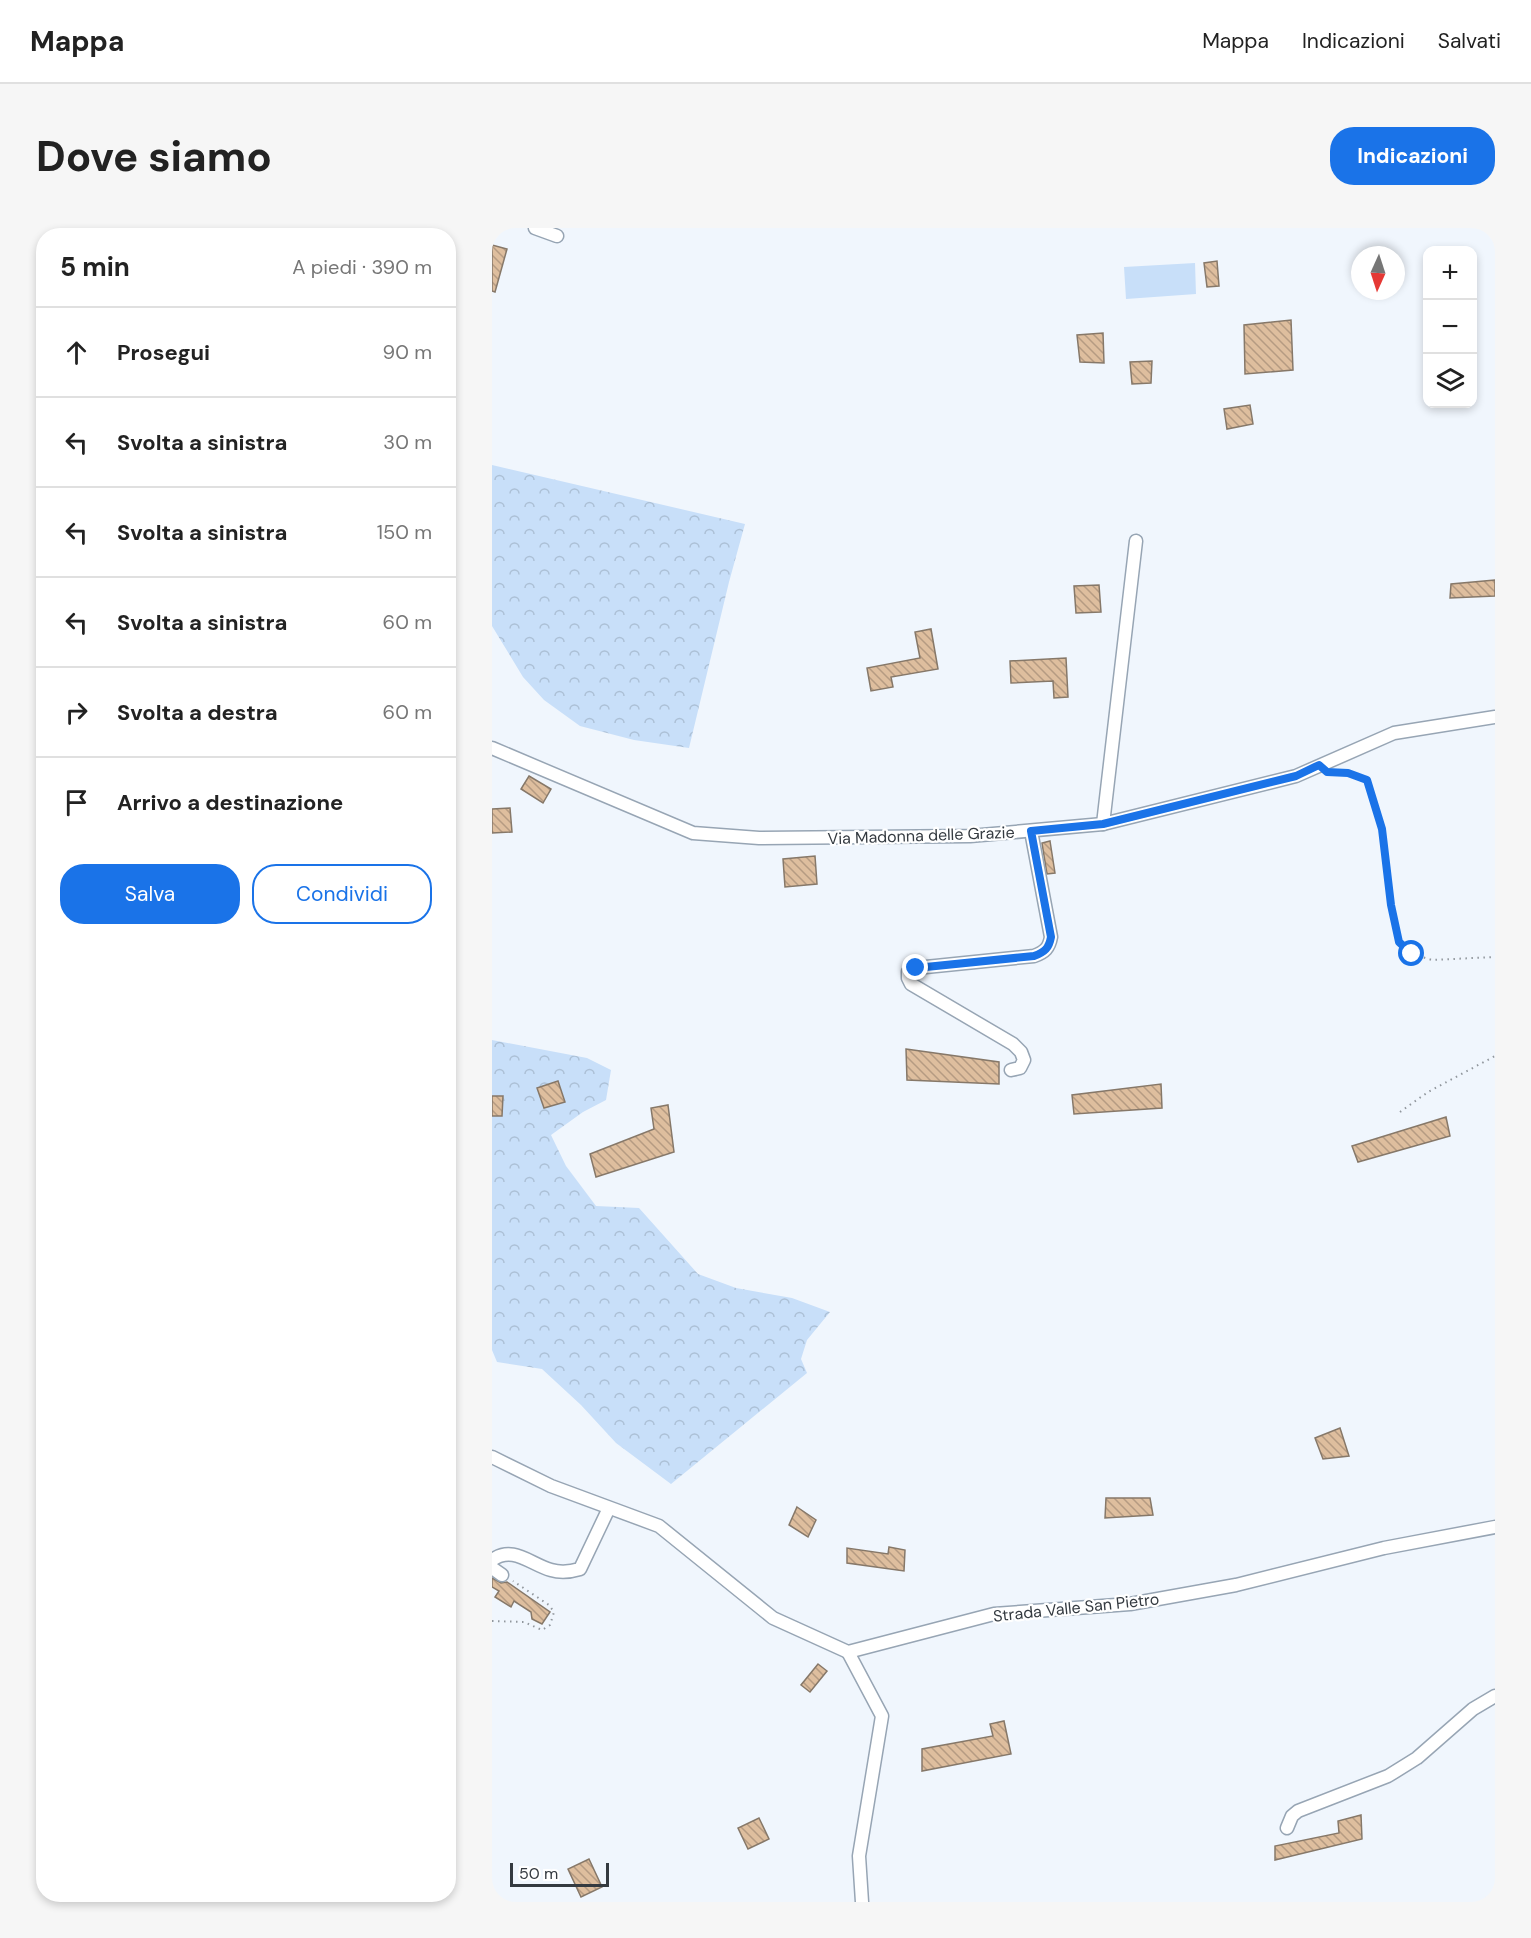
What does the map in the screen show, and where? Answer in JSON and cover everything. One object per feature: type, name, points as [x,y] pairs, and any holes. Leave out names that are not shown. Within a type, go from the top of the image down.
[{"type":"street","points":[[535,228],[557,236]]},
{"type":"street","points":[[1103,824],[1136,541]]},
{"type":"street","name":"Via Madonna delle Grazie","points":[[492,748],[693,833],[771,838],[970,836],[1103,824],[1296,776],[1394,733],[1495,717]]},
{"type":"street","points":[[1011,1070],[1020,1068],[1024,1060],[1021,1052],[1013,1044],[911,984],[908,978],[909,972],[916,968],[1034,956],[1044,953],[1050,945],[1051,937],[1031,831]]},
{"type":"street","points":[[492,1457],[551,1486],[659,1526],[773,1618],[848,1652],[882,1716],[859,1856],[862,1902]]},
{"type":"street","points":[[492,1560],[498,1556],[515,1554],[551,1570],[569,1572],[580,1569],[609,1508]]},
{"type":"street","name":"Strada Valle San Pietro","points":[[848,1652],[994,1614],[1130,1604],[1236,1585],[1384,1548],[1495,1527]]},
{"type":"street","points":[[1287,1828],[1292,1816],[1298,1811],[1388,1776],[1417,1758],[1473,1709],[1495,1696]]},
{"type":"path","points":[[1319,765],[1327,772],[1348,773],[1367,780],[1382,829],[1391,905],[1399,942],[1412,954],[1432,960],[1495,957]]},
{"type":"path","points":[[1400,1112],[1428,1092],[1495,1056]]},
{"type":"path","points":[[492,1621],[524,1622],[542,1629],[550,1625],[554,1612],[549,1605],[497,1571]]},
{"type":"green space","points":[[1195,263],[1196,294],[1126,299],[1124,267]]},
{"type":"green space","points":[[492,465],[745,524],[689,748],[634,740],[580,726],[544,700],[523,677],[492,626]]},
{"type":"green space","points":[[492,1040],[587,1058],[611,1070],[606,1100],[583,1112],[551,1135],[566,1166],[596,1206],[639,1208],[698,1274],[736,1288],[792,1298],[830,1312],[807,1340],[801,1359],[807,1373],[671,1484],[616,1443],[581,1405],[542,1369],[497,1362],[492,1350]]},
{"type":"building","points":[[492,245],[507,249],[495,292],[492,291]]},
{"type":"building","points":[[1217,261],[1219,286],[1207,287],[1204,263]]},
{"type":"building","points":[[1291,320],[1293,370],[1245,374],[1244,325]]},
{"type":"building","points":[[1103,333],[1104,363],[1080,362],[1077,335]]},
{"type":"building","points":[[1152,361],[1151,383],[1132,384],[1130,362]]},
{"type":"building","points":[[1250,405],[1253,424],[1227,429],[1224,409]]},
{"type":"building","points":[[1495,580],[1495,596],[1450,598],[1451,584]]},
{"type":"building","points":[[1099,585],[1101,612],[1076,613],[1074,586]]},
{"type":"building","points":[[931,629],[938,669],[891,677],[893,687],[871,691],[867,668],[920,658],[915,632]]},
{"type":"building","points":[[1066,658],[1068,697],[1054,698],[1053,681],[1011,683],[1010,661]]},
{"type":"building","points":[[529,776],[551,789],[543,803],[521,789]]},
{"type":"building","points":[[510,808],[512,832],[492,833],[492,809]]},
{"type":"building","points":[[1050,841],[1055,873],[1047,874],[1042,843]]},
{"type":"building","points":[[815,856],[817,884],[785,887],[783,859]]},
{"type":"building","points":[[906,1049],[999,1062],[999,1084],[907,1080]]},
{"type":"building","points":[[558,1081],[565,1102],[544,1108],[537,1088]]},
{"type":"building","points":[[1161,1084],[1162,1108],[1074,1114],[1072,1095]]},
{"type":"building","points":[[492,1096],[503,1096],[502,1116],[492,1116]]},
{"type":"building","points":[[668,1105],[674,1152],[596,1177],[590,1154],[654,1129],[651,1108]]},
{"type":"building","points":[[1446,1117],[1450,1136],[1358,1162],[1352,1146]]},
{"type":"building","points":[[1340,1428],[1349,1456],[1323,1459],[1315,1438]]},
{"type":"building","points":[[1106,1498],[1150,1498],[1153,1515],[1105,1518]]},
{"type":"building","points":[[797,1507],[816,1520],[808,1537],[789,1525]]},
{"type":"building","points":[[889,1547],[905,1550],[904,1571],[847,1563],[847,1548],[888,1554]]},
{"type":"building","points":[[492,1578],[501,1583],[507,1582],[550,1612],[542,1624],[532,1619],[531,1612],[514,1601],[511,1607],[495,1597],[499,1591],[492,1587]]},
{"type":"building","points":[[818,1664],[827,1671],[810,1692],[801,1685]]},
{"type":"building","points":[[1004,1721],[1011,1754],[922,1771],[922,1749],[993,1736],[990,1724]]},
{"type":"building","points":[[1361,1815],[1362,1839],[1275,1860],[1275,1846],[1339,1833],[1338,1821]]},
{"type":"building","points":[[759,1818],[769,1839],[748,1849],[738,1828]]},
{"type":"building","points":[[589,1859],[602,1887],[581,1897],[568,1869]]},
{"type":"route","points":[[916,968],[1034,956],[1044,953],[1050,945],[1051,937],[1031,831],[1103,824],[1296,776],[1319,765],[1327,772],[1348,773],[1367,780],[1382,829],[1391,905],[1399,942],[1412,954]]}]
